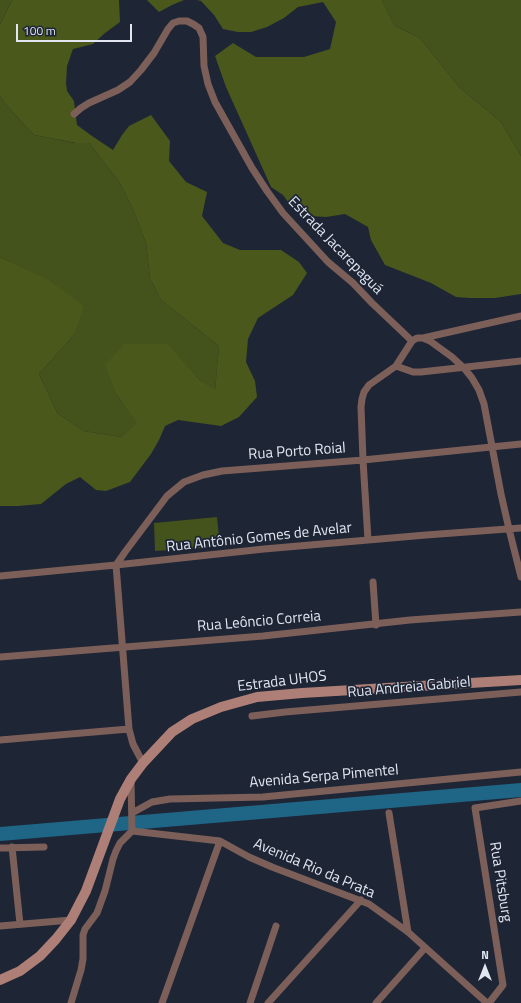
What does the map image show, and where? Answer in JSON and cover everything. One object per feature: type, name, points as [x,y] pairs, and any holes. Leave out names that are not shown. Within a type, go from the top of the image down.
[{"type":"street","name":"Estrada Jacarepaguá","points":[[74,114],[80,108],[118,90],[130,82],[154,53],[172,23],[187,21],[199,28],[203,37],[204,66],[208,84],[215,102],[252,168],[267,191],[283,213],[328,262],[354,283],[372,303],[412,341]]},
{"type":"street","points":[[368,540],[361,407],[364,392],[369,385],[396,366],[412,341],[417,338],[423,338],[521,316]]},
{"type":"street","points":[[423,338],[430,341],[452,357],[464,368],[479,390],[484,404],[509,529],[521,577]]},
{"type":"street","points":[[396,366],[413,372],[421,372],[521,361]]},
{"type":"street","name":"Rua Porto Roial","points":[[116,565],[167,496],[184,482],[203,475],[222,471],[363,460],[521,444]]},
{"type":"street","name":"Rua Antônio Gomes de Avelar","points":[[0,576],[264,549],[521,528]]},
{"type":"street","points":[[116,565],[129,729],[133,744],[143,762]]},
{"type":"street","points":[[373,582],[376,624]]},
{"type":"street","name":"Rua Leôncio Correia","points":[[0,657],[263,636],[410,620],[521,612]]},
{"type":"street","name":"Estrada UHOS","points":[[0,980],[20,971],[40,956],[71,920],[86,891],[120,799],[131,779],[143,762],[172,732],[192,719],[221,707],[257,697],[521,680]]},
{"type":"street","name":"Rua Andreia Gabriel","points":[[252,716],[293,711],[521,692]]},
{"type":"street","points":[[0,740],[129,729]]},
{"type":"street","name":"Avenida Serpa Pimentel","points":[[132,814],[152,802],[170,799],[263,797],[521,772]]},
{"type":"street","points":[[71,1003],[81,970],[85,929],[97,913],[105,891],[113,859],[120,843],[132,830],[131,779]]},
{"type":"street","name":"Rua Pitsburg","points":[[488,1003],[503,985],[475,808],[521,801]]},
{"type":"street","points":[[389,813],[408,932]]},
{"type":"street","points":[[132,830],[220,841],[162,1003]]},
{"type":"street","name":"Avenida Rio da Prata","points":[[220,841],[249,857],[369,904],[408,932],[488,1003]]},
{"type":"street","points":[[12,847],[20,924]]},
{"type":"street","points":[[0,848],[44,847]]},
{"type":"street","points":[[100,856],[113,859]]},
{"type":"street","points":[[268,1003],[361,900]]},
{"type":"street","points":[[0,926],[71,920]]},
{"type":"street","points":[[250,1003],[276,926]]},
{"type":"street","points":[[376,1003],[425,948]]},
{"type":"green space","points":[[0,0],[13,0],[0,24]]},
{"type":"green space","points":[[13,0],[119,0],[120,22],[93,44],[73,49],[67,66],[67,91],[74,101],[77,125],[113,150],[129,126],[151,115],[170,141],[169,161],[186,182],[207,192],[202,216],[223,243],[240,250],[281,250],[299,262],[307,273],[293,295],[258,318],[248,339],[246,362],[255,381],[257,397],[239,417],[221,426],[178,420],[165,426],[151,454],[130,482],[106,491],[96,490],[80,477],[66,484],[41,504],[0,506],[0,257],[47,279],[84,306],[74,335],[39,374],[58,414],[84,431],[121,437],[137,423],[117,395],[105,365],[124,344],[168,344],[200,380],[215,390],[219,346],[161,300],[150,278],[146,243],[132,207],[120,183],[89,143],[76,143],[34,135],[6,105],[0,96],[0,24]]},
{"type":"green space","points":[[147,0],[184,0],[159,12]]},
{"type":"green space","points":[[197,0],[382,0],[395,26],[420,38],[460,88],[501,122],[521,156],[521,294],[495,298],[456,297],[431,283],[385,265],[371,240],[368,227],[345,214],[326,217],[310,216],[291,206],[283,195],[271,187],[226,87],[215,56],[233,43],[256,57],[304,57],[330,49],[336,22],[323,2],[298,7],[284,18],[267,27],[251,32],[238,32],[223,29],[214,15],[201,1]]},
{"type":"green space","points":[[382,0],[521,0],[521,156],[501,122],[460,88],[420,38],[395,26]]},
{"type":"green space","points":[[0,96],[6,105],[34,135],[75,143],[89,143],[120,183],[132,207],[146,243],[150,278],[161,300],[219,346],[215,391],[200,380],[168,345],[117,395],[138,423],[121,437],[84,431],[58,414],[39,374],[74,335],[47,280],[0,257]]},
{"type":"green space","points":[[217,517],[220,547],[155,551],[154,523]]},
{"type":"waterway","points":[[0,834],[521,790]]}]
